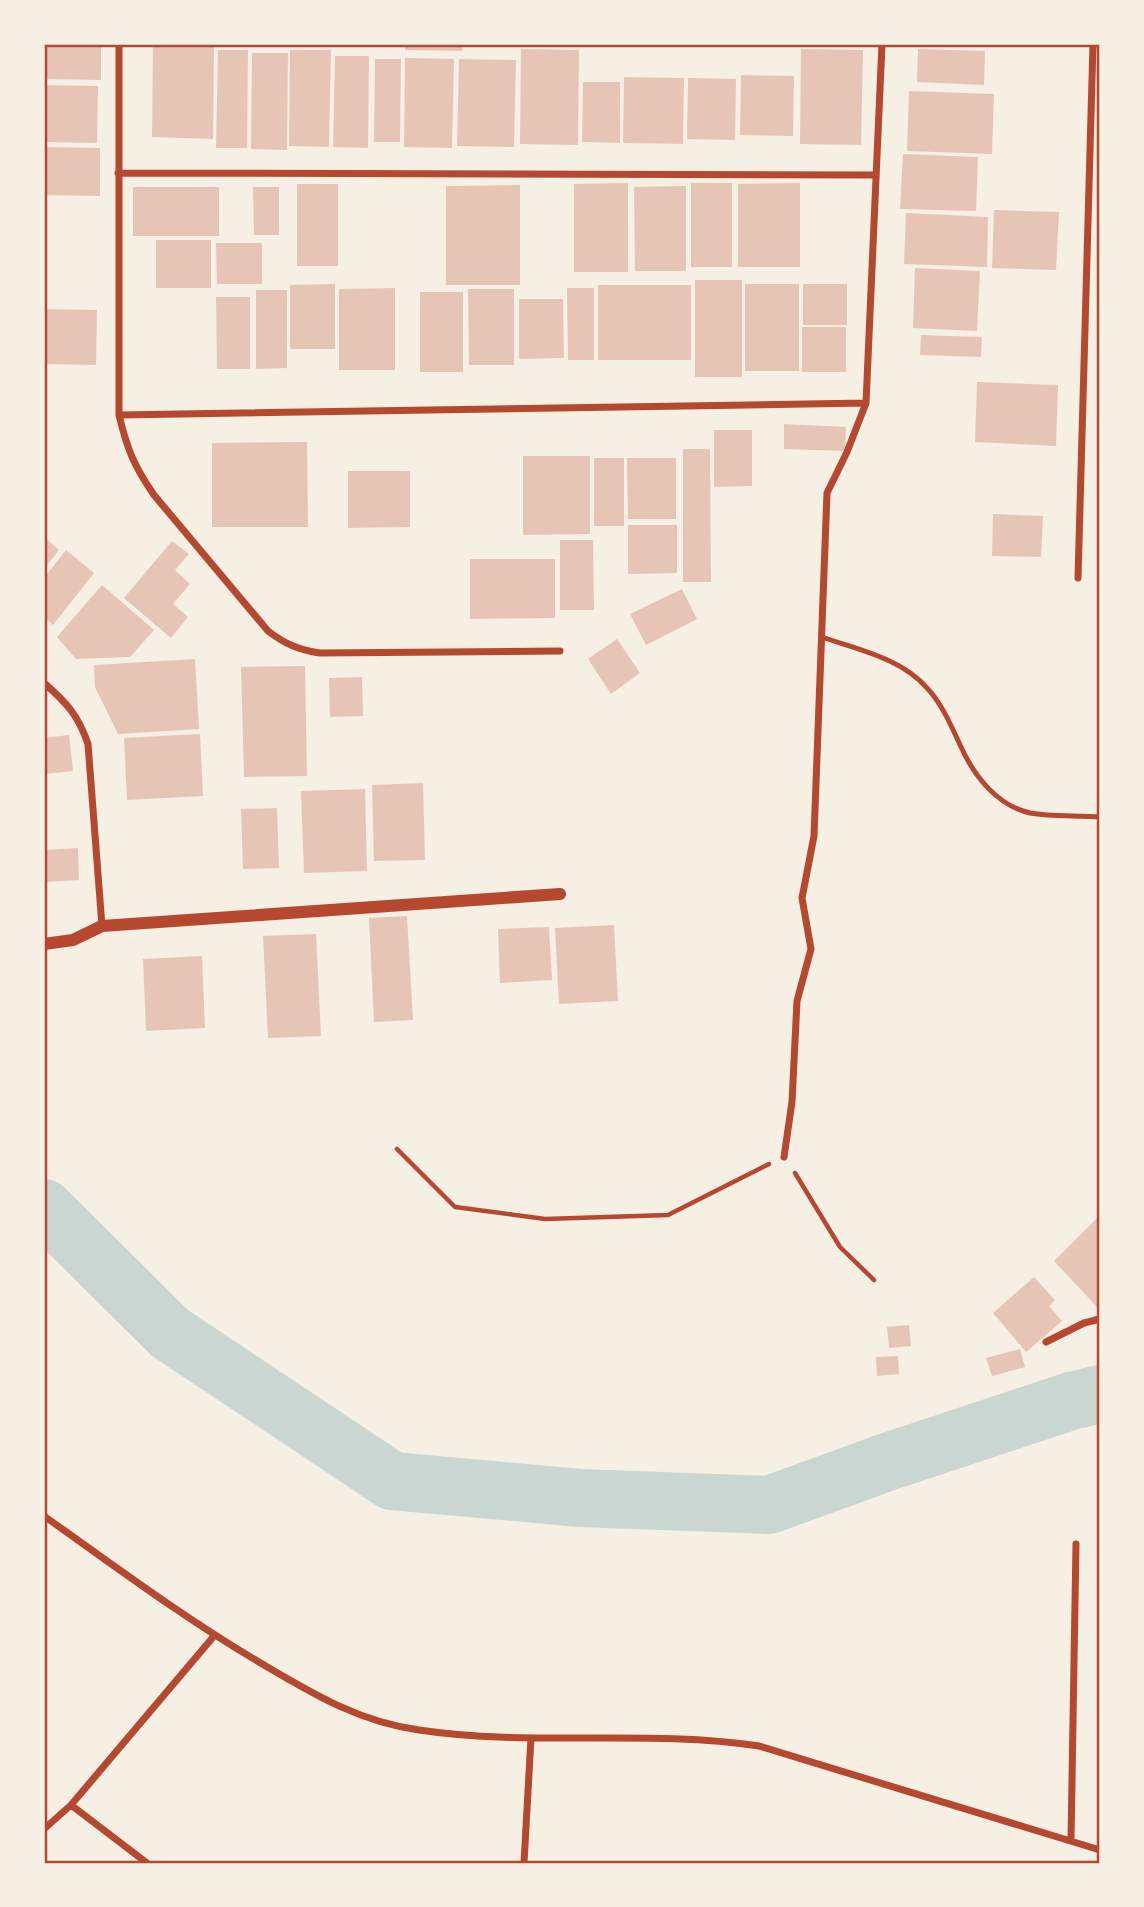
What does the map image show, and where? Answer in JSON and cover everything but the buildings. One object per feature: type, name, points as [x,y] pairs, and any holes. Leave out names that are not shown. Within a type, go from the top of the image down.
[{"type":"street","points":[[119,44],[119,415],[127,449],[138,472],[154,495],[268,631],[281,642],[298,649],[320,653],[560,651]]},
{"type":"street","points":[[784,1157],[792,1102],[797,1001],[811,949],[802,898],[814,836],[827,493],[866,403],[883,44]]},
{"type":"street","points":[[1078,578],[1093,44]]},
{"type":"street","points":[[118,173],[876,176]]},
{"type":"street","points":[[119,415],[866,403]]},
{"type":"street","points":[[44,682],[64,700],[79,719],[88,744],[102,926]]},
{"type":"street","points":[[44,944],[73,940],[102,926],[560,894]]},
{"type":"street","points":[[1046,1342],[1084,1323],[1100,1319]]},
{"type":"street","points":[[44,1516],[215,1636],[312,1693],[358,1716],[419,1730],[531,1738],[717,1739],[759,1746],[1100,1850]]},
{"type":"street","points":[[1071,1840],[1076,1544]]},
{"type":"street","points":[[44,1829],[71,1805],[215,1636]]},
{"type":"street","points":[[524,1863],[531,1738]]},
{"type":"street","points":[[71,1805],[147,1863]]},
{"type":"lane","points":[[822,636],[905,667],[928,688],[943,709],[971,767],[991,792],[1012,806],[1030,813],[1100,817]]},
{"type":"path","points":[[397,1149],[455,1208],[545,1219],[668,1215],[784,1157],[840,1247],[874,1280]]},
{"type":"waterway","points":[[44,1208],[170,1333],[392,1481],[580,1498],[769,1505],[887,1462],[1071,1401],[1100,1394]]}]
